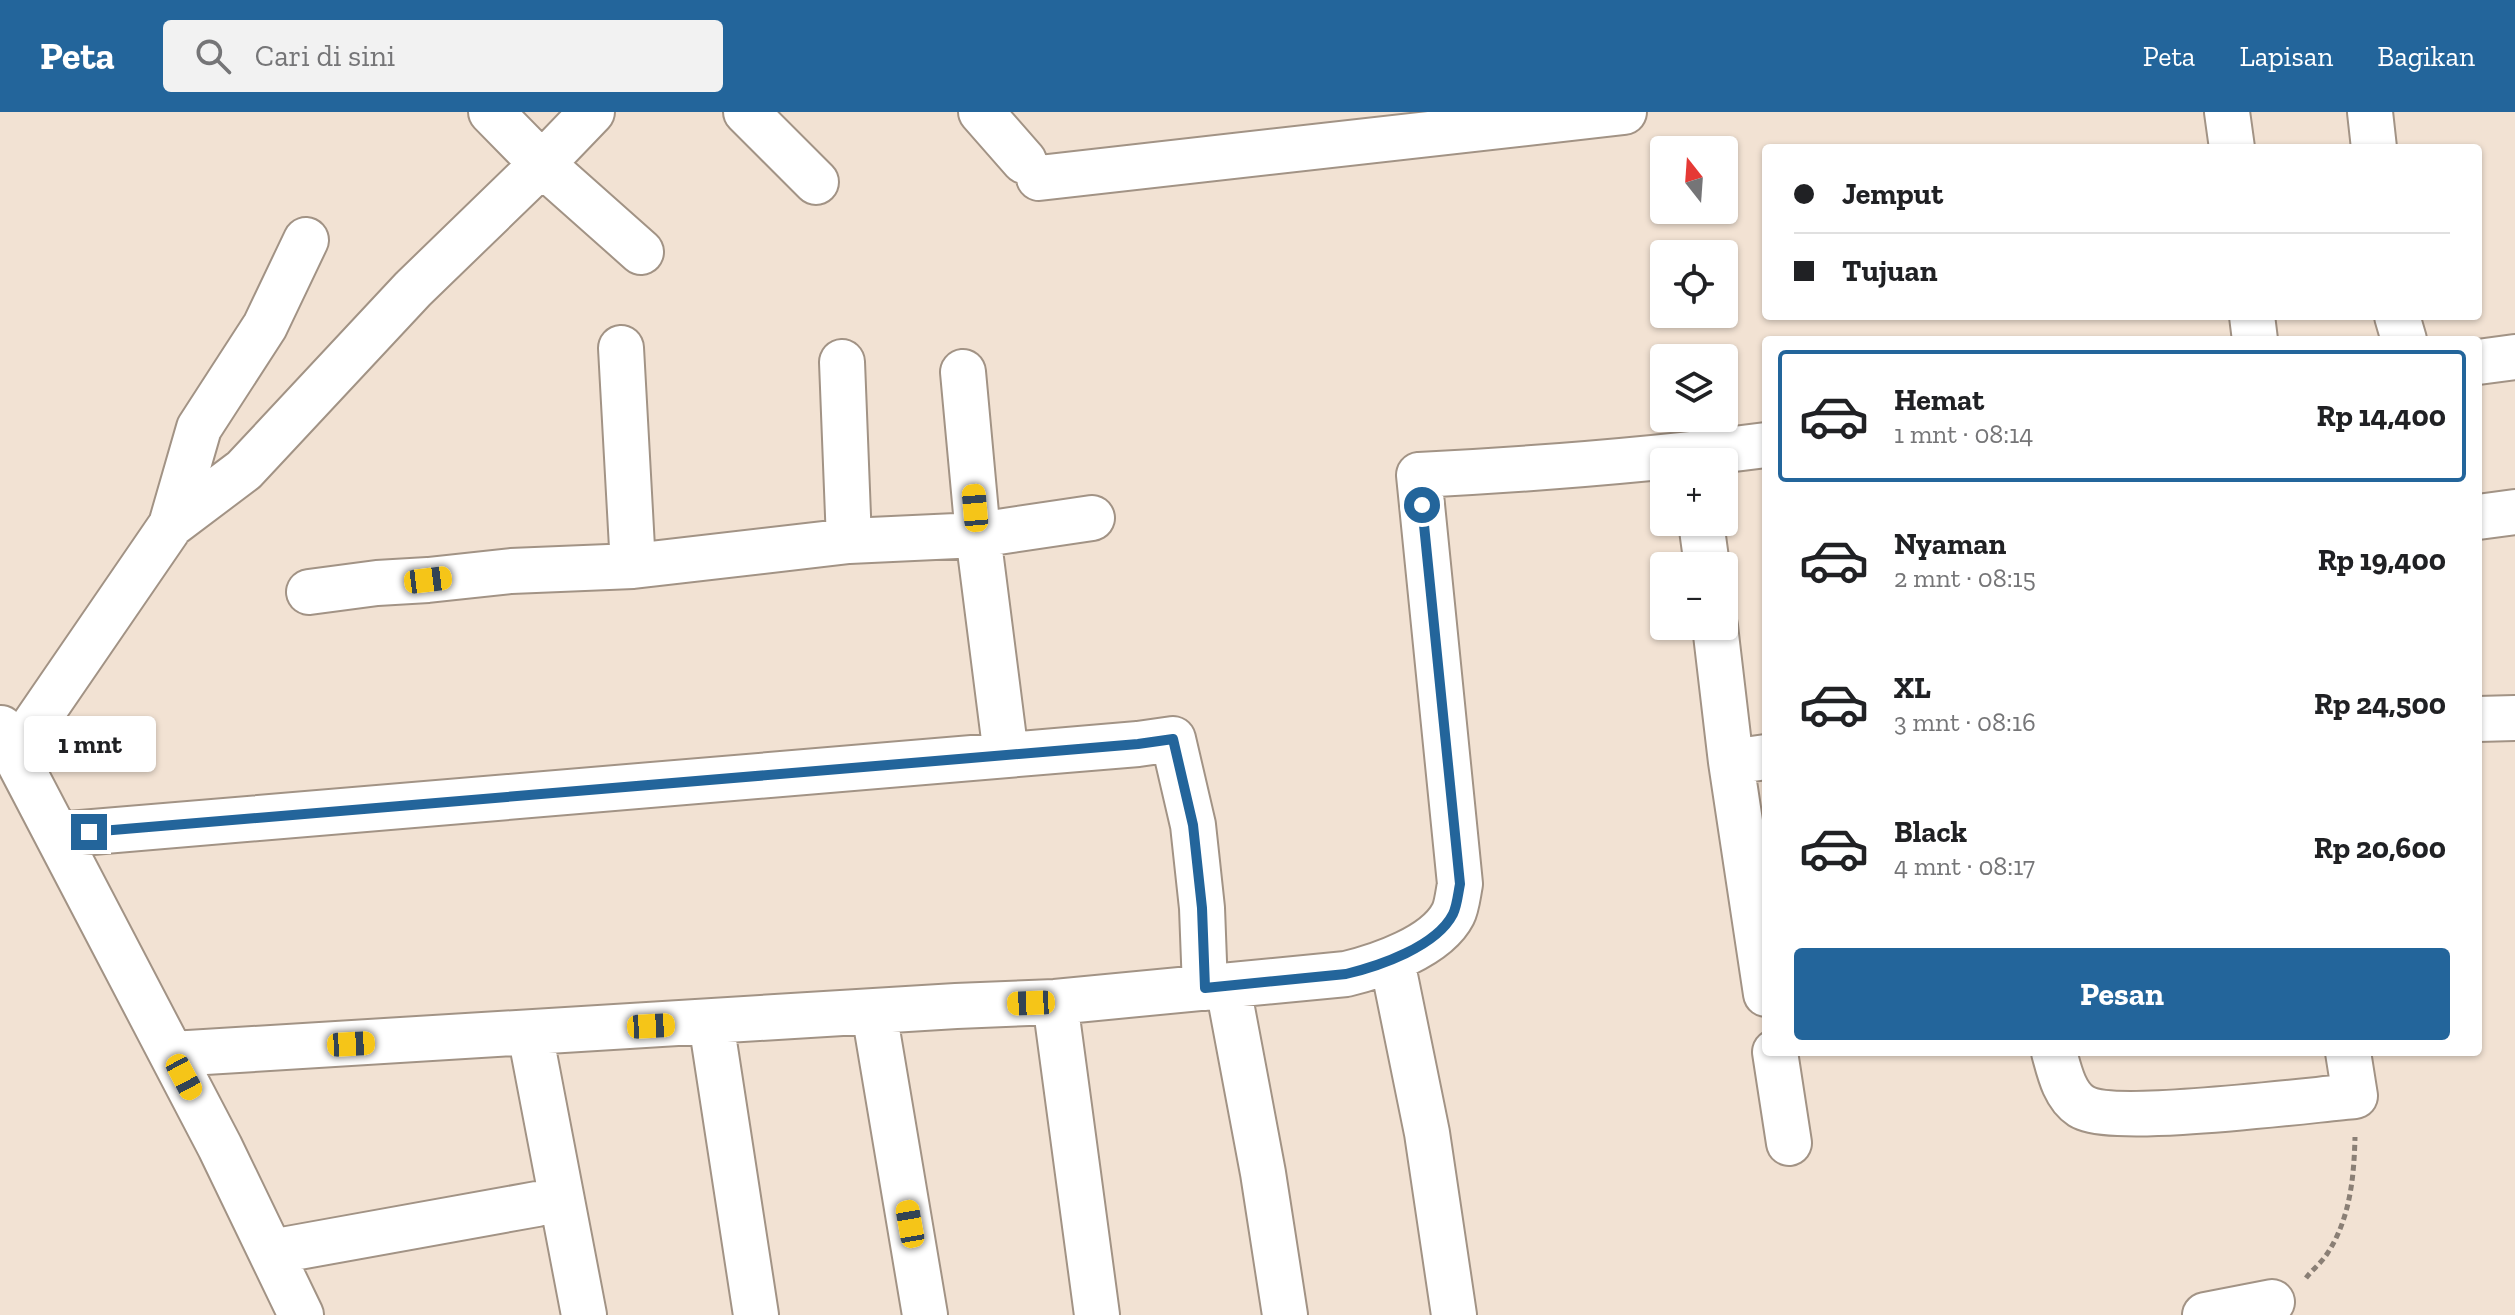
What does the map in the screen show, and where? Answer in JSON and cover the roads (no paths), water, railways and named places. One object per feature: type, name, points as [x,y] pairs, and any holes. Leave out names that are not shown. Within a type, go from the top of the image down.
[{"type":"street","points":[[491,112],[542,164],[641,252]]},
{"type":"street","points":[[301,1315],[172,1054],[7,740],[171,525],[244,470],[413,289],[592,112]]},
{"type":"street","points":[[746,112],[816,182]]},
{"type":"street","points":[[981,112],[1031,170],[1624,112]]},
{"type":"street","points":[[2227,112],[2231,144]]},
{"type":"street","points":[[2370,112],[2374,144]]},
{"type":"street","points":[[171,525],[199,428],[265,326],[306,240]]},
{"type":"street","points":[[621,348],[633,566]]},
{"type":"street","points":[[2482,361],[2515,357]]},
{"type":"street","points":[[842,362],[849,541]]},
{"type":"street","points":[[963,372],[978,535],[1006,755]]},
{"type":"street","points":[[1738,450],[1762,446]]},
{"type":"street","points":[[172,1054],[1055,1002],[1346,974],[1392,961],[1440,930],[1453,915],[1460,884],[1419,475],[1650,461]]},
{"type":"street","points":[[2482,516],[2515,512]]},
{"type":"street","points":[[309,592],[511,571],[633,566],[849,541],[978,535],[1092,518]]},
{"type":"street","points":[[1718,640],[1748,760],[1762,942]]},
{"type":"street","points":[[2482,719],[2515,718]]},
{"type":"street","points":[[57,835],[1173,739],[1193,825],[1202,908],[1216,987],[1263,1173],[1285,1315]]},
{"type":"street","points":[[1392,961],[1427,1133],[1454,1315]]},
{"type":"street","points":[[1055,1002],[1097,1315]]},
{"type":"street","points":[[874,1012],[925,1315]]},
{"type":"street","points":[[711,1022],[756,1315]]},
{"type":"street","points":[[530,1033],[584,1315]]},
{"type":"street","points":[[1776,1056],[1789,1143]]},
{"type":"street","points":[[2055,1056],[2065,1086],[2081,1106],[2115,1114],[2152,1114],[2355,1096],[2349,1056]]},
{"type":"street","points":[[271,1252],[537,1204]]},
{"type":"street","points":[[2205,1315],[2272,1302]]}]
